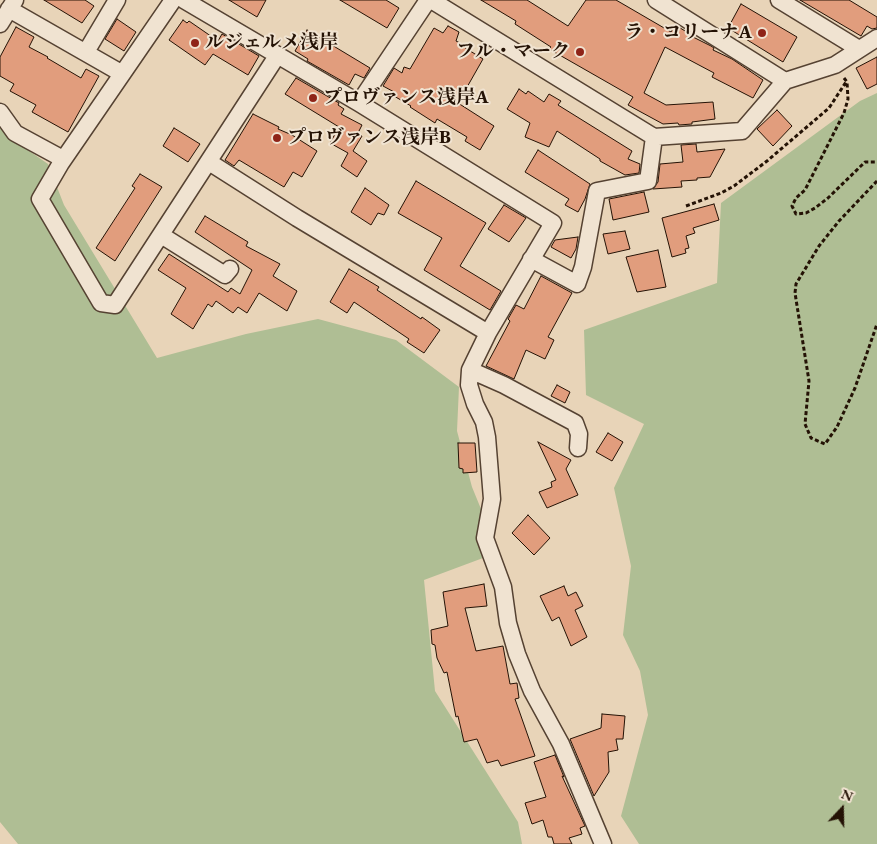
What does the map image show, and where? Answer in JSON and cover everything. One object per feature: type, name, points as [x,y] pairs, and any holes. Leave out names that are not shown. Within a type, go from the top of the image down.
[{"type":"street","points":[[86,52],[117,0]]},
{"type":"street","points":[[174,0],[121,74],[64,159],[40,199],[100,303],[115,305],[278,56]]},
{"type":"street","points":[[184,0],[359,103],[553,223],[488,333],[470,370],[470,385],[475,404],[484,422],[492,482],[492,499],[485,538],[503,587],[508,623],[517,654],[532,690],[561,744],[603,844]]},
{"type":"street","points":[[359,103],[429,0],[654,137],[742,131],[785,80],[835,65],[877,38]]},
{"type":"street","points":[[656,0],[785,80]]},
{"type":"street","points":[[779,0],[859,49]]},
{"type":"street","points":[[0,24],[12,4],[121,74]]},
{"type":"street","points":[[0,112],[15,133],[64,159]]},
{"type":"street","points":[[531,259],[577,284],[583,267],[597,191],[648,181],[654,137]]},
{"type":"street","points":[[209,162],[297,218],[488,333]]},
{"type":"street","points":[[161,235],[225,275],[230,269]]},
{"type":"street","points":[[470,370],[575,423],[579,434],[578,448]]},
{"type":"path","points":[[835,65],[847,82],[848,99],[844,113],[805,190],[796,198],[792,206],[796,214],[806,213],[815,208],[866,162],[877,162]]},
{"type":"path","points":[[686,206],[722,193],[767,161],[829,108],[847,82]]},
{"type":"path","points":[[877,181],[839,221],[819,246],[796,284],[794,293],[809,380],[805,424],[811,438],[825,444],[837,427],[855,388],[877,324]]},
{"type":"green space","points":[[877,93],[877,844],[639,844],[621,816],[648,715],[640,671],[623,635],[631,566],[614,488],[644,424],[586,395],[584,330],[717,283],[721,203],[860,101]]},
{"type":"green space","points":[[0,128],[12,139],[48,164],[64,205],[157,358],[246,334],[318,319],[396,340],[459,387],[457,431],[472,487],[481,509],[483,558],[424,580],[435,691],[518,822],[522,844],[18,844],[0,822]]},
{"type":"building","points":[[44,0],[85,0],[94,6],[82,23]]},
{"type":"building","points":[[229,0],[266,0],[257,17]]},
{"type":"building","points":[[340,0],[386,0],[399,8],[387,28]]},
{"type":"building","points":[[481,0],[527,0],[568,26],[586,0],[616,0],[671,32],[675,25],[763,80],[753,98],[712,77],[714,73],[665,47],[644,93],[666,105],[713,102],[715,119],[692,122],[692,124],[663,124],[628,105],[633,97],[549,49],[551,47],[515,24],[516,21]]},
{"type":"building","points":[[800,0],[849,0],[877,17],[877,28],[872,29],[867,26],[861,36]]},
{"type":"building","name":"ラ・コリーナA","points":[[741,4],[797,37],[783,62],[728,28]]},
{"type":"building","points":[[117,19],[136,32],[124,51],[105,39]]},
{"type":"building","points":[[183,20],[187,23],[189,21],[218,41],[222,34],[259,56],[248,75],[213,54],[205,65],[169,40]]},
{"type":"building","points":[[448,26],[459,32],[456,41],[459,44],[483,59],[458,103],[494,126],[480,150],[465,141],[467,137],[437,119],[435,123],[394,96],[396,93],[383,86],[394,68],[402,73],[404,67],[410,69],[434,28],[443,33]]},
{"type":"building","points":[[16,27],[34,37],[29,47],[47,58],[81,78],[86,69],[99,76],[68,132],[32,112],[36,105],[10,91],[14,84],[0,76],[0,57]]},
{"type":"building","points":[[307,30],[370,68],[364,78],[355,74],[349,85],[307,61],[308,59],[295,51]]},
{"type":"building","points":[[877,57],[877,84],[867,89],[856,68]]},
{"type":"building","points":[[296,78],[339,103],[338,105],[344,109],[341,114],[362,125],[358,133],[362,136],[353,151],[367,161],[357,177],[341,166],[348,153],[330,143],[339,127],[285,94]]},
{"type":"building","points":[[519,89],[526,94],[528,91],[544,102],[549,94],[561,101],[558,105],[632,151],[628,159],[640,164],[639,173],[625,175],[600,161],[600,159],[557,131],[549,147],[525,137],[530,123],[507,109]]},
{"type":"building","points":[[777,110],[792,126],[773,146],[757,129]]},
{"type":"building","points":[[253,114],[279,127],[278,129],[292,135],[317,151],[302,177],[293,172],[284,187],[239,160],[234,166],[225,160]]},
{"type":"building","points":[[174,128],[200,144],[188,162],[163,146]]},
{"type":"building","points":[[696,144],[697,152],[725,149],[710,177],[681,181],[682,187],[653,189],[658,182],[660,164],[683,162],[681,145]]},
{"type":"building","points":[[538,150],[590,184],[578,212],[565,205],[569,199],[525,172]]},
{"type":"building","points":[[140,174],[162,187],[115,261],[96,248],[135,188],[132,186]]},
{"type":"building","points":[[416,181],[486,223],[460,266],[501,291],[490,310],[424,270],[442,238],[398,213]]},
{"type":"building","points":[[365,188],[389,205],[384,215],[378,213],[371,225],[351,212]]},
{"type":"building","points":[[644,192],[649,212],[613,220],[609,199]]},
{"type":"building","points":[[714,204],[719,220],[693,228],[695,233],[686,236],[689,248],[685,249],[686,253],[672,257],[662,218]]},
{"type":"building","points":[[504,205],[526,218],[509,242],[488,229]]},
{"type":"building","points":[[205,216],[248,242],[246,246],[280,264],[273,276],[297,291],[287,311],[259,293],[247,313],[238,307],[233,313],[216,301],[212,307],[208,304],[193,329],[171,314],[186,288],[158,270],[169,254],[228,292],[231,288],[240,294],[252,270],[195,232]]},
{"type":"building","points":[[625,231],[630,249],[608,254],[603,234]]},
{"type":"building","points":[[578,237],[576,249],[571,258],[551,247],[555,240]]},
{"type":"building","points":[[658,250],[666,287],[637,292],[626,257]]},
{"type":"building","points":[[349,269],[379,287],[377,290],[440,330],[424,353],[407,342],[409,339],[354,302],[347,313],[330,302]]},
{"type":"building","points":[[541,276],[572,293],[548,337],[554,340],[545,359],[526,350],[514,379],[486,366],[510,321],[508,319],[516,305],[524,309]]},
{"type":"building","points":[[557,385],[570,392],[565,403],[551,396]]},
{"type":"building","points":[[608,433],[623,442],[612,461],[596,452]]},
{"type":"building","points":[[538,442],[571,460],[566,469],[578,495],[547,508],[539,492],[552,487],[551,482],[556,480]]},
{"type":"building","points":[[458,443],[475,443],[477,472],[463,473],[463,469],[459,468]]},
{"type":"building","points":[[528,515],[550,538],[534,555],[512,533]]},
{"type":"building","points":[[484,584],[487,606],[465,608],[476,651],[503,646],[510,684],[517,683],[519,698],[515,699],[535,756],[501,766],[498,760],[487,763],[477,739],[464,742],[458,716],[456,717],[447,672],[444,673],[437,658],[435,645],[432,644],[431,630],[448,626],[443,592]]},
{"type":"building","points":[[564,586],[568,596],[576,592],[583,606],[575,610],[587,637],[571,646],[559,617],[552,621],[540,596]]},
{"type":"building","points":[[602,714],[625,716],[623,739],[616,739],[618,750],[608,752],[609,772],[594,796],[570,739],[601,728]]},
{"type":"building","points":[[555,755],[564,777],[562,776],[585,826],[580,828],[582,834],[569,838],[572,844],[554,844],[552,837],[548,837],[543,820],[532,824],[525,803],[546,797],[534,762]]},
{"type":"place","name":"ラ・コリーナA","points":[[762,33]]},
{"type":"place","name":"ルジェルメ浅岸","points":[[195,43]]},
{"type":"place","name":"フル・マーク","points":[[580,52]]},
{"type":"place","name":"プロヴァンス浅岸A","points":[[313,98]]},
{"type":"place","name":"プロヴァンス浅岸B","points":[[277,138]]}]
